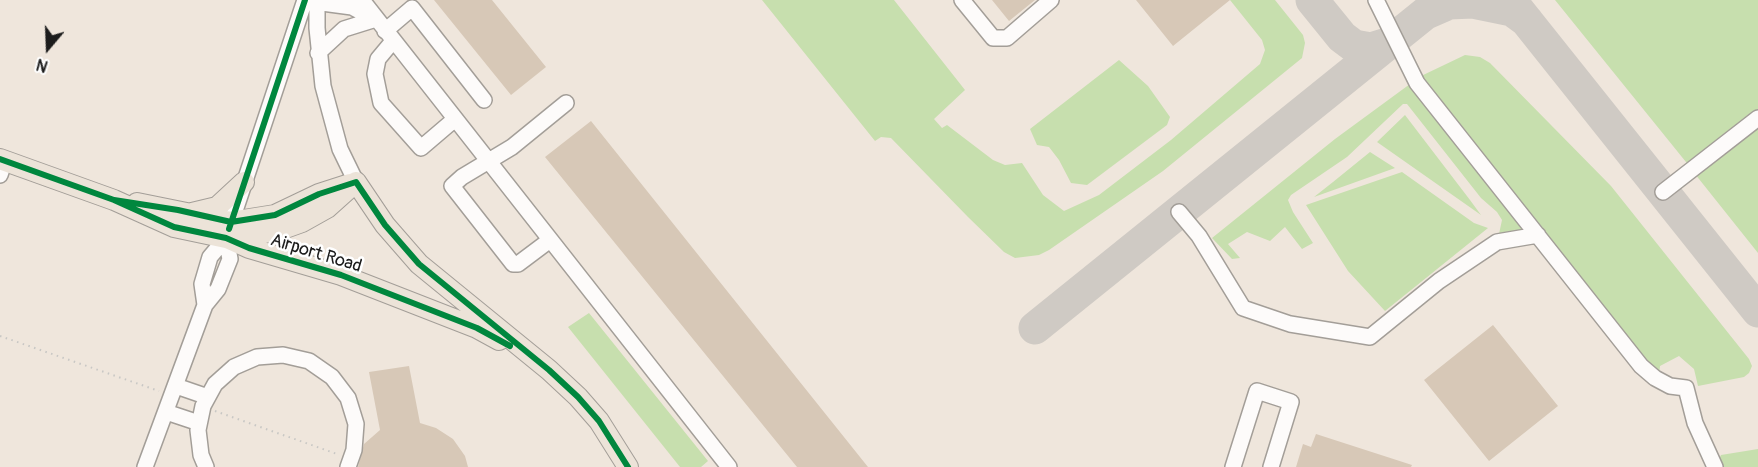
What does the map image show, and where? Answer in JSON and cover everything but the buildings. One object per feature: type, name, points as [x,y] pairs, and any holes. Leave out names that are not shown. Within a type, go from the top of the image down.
[{"type":"main road","name":"Airport Road","points":[[2,165],[114,200],[174,227],[229,230],[277,231],[302,222],[327,208],[356,182]]},
{"type":"main road","points":[[190,214],[217,207],[244,182]]},
{"type":"main road","points":[[356,182],[385,225],[419,264],[539,361],[599,421],[628,467]]},
{"type":"main road","name":"Airport Road","points":[[114,200],[190,214],[229,230],[249,248],[341,275],[477,328],[539,361]]},
{"type":"street","points":[[362,0],[729,467]]},
{"type":"street","points":[[962,0],[993,38],[1006,38],[1051,0]]},
{"type":"street","points":[[1376,0],[1417,83],[1641,366],[1655,378],[1670,386],[1686,388],[1695,423],[1715,467]]},
{"type":"street","points":[[311,1],[352,7],[385,30]]},
{"type":"street","points":[[311,1],[323,86],[334,128],[356,182]]},
{"type":"street","points":[[145,467],[205,305],[218,289],[230,259],[229,230],[244,182],[311,1]]},
{"type":"street","points":[[455,119],[421,148],[381,103],[375,74],[385,30],[412,8],[484,100]]},
{"type":"street","points":[[318,53],[344,29],[385,30]]},
{"type":"street","points":[[550,240],[518,264],[513,264],[453,189],[454,183],[512,147],[566,103]]},
{"type":"street","points":[[1663,192],[1758,118]]},
{"type":"street","points":[[1179,212],[1199,236],[1244,308],[1290,324],[1370,337],[1439,281],[1497,242],[1538,236]]},
{"type":"street","points":[[206,467],[201,455],[199,423],[215,384],[234,367],[256,357],[283,355],[309,362],[332,377],[348,398],[356,424],[354,450],[348,467]]},
{"type":"street","points":[[176,386],[208,397]]},
{"type":"street","points":[[1233,467],[1257,391],[1291,402],[1271,467]]},
{"type":"street","points":[[166,412],[199,423]]},
{"type":"green space","points":[[762,0],[894,0],[965,90],[934,119],[942,128],[947,125],[993,160],[1005,165],[1022,163],[1043,195],[1064,211],[1099,195],[1171,140],[1260,64],[1265,50],[1262,40],[1230,0],[1275,0],[1303,35],[1305,43],[1302,58],[1163,171],[1049,250],[1039,255],[1015,258],[1004,252],[891,138],[881,137],[875,141]]},
{"type":"green space","points":[[1555,0],[1758,0],[1758,112],[1690,167]]},
{"type":"green space","points":[[1465,55],[1480,57],[1490,63],[1611,186],[1749,359],[1752,366],[1749,373],[1744,377],[1698,386],[1694,369],[1679,356],[1660,366],[1659,376],[1419,77]]},
{"type":"green space","points":[[1119,60],[1148,86],[1170,117],[1167,125],[1087,185],[1071,183],[1059,160],[1049,147],[1037,145],[1030,129]]},
{"type":"green space","points":[[1410,84],[1524,228],[1522,231],[1511,235],[1499,234],[1502,220],[1497,212],[1481,198],[1407,104],[1403,104],[1347,157],[1291,195],[1288,200],[1293,212],[1313,243],[1302,249],[1285,227],[1270,241],[1247,232],[1228,244],[1240,258],[1232,259],[1212,238],[1335,139]]},
{"type":"green space","points":[[1405,115],[1470,200],[1481,215],[1377,142]]},
{"type":"green space","points":[[1758,123],[1758,253],[1695,174]]},
{"type":"green space","points":[[1370,152],[1395,168],[1314,197],[1333,182]]},
{"type":"green space","points":[[1402,172],[1474,223],[1488,228],[1385,311],[1348,271],[1306,205]]},
{"type":"green space","points":[[589,313],[708,461],[701,467],[680,467],[568,327]]},
{"type":"green space","points":[[1758,449],[1758,467],[1721,467],[1718,461],[1721,455]]},
{"type":"taxiway","points":[[1312,0],[1342,37],[1354,46],[1371,49],[1387,44]]},
{"type":"taxiway","points":[[1035,328],[1442,0]]},
{"type":"taxiway","points":[[1510,0],[1758,311]]},
{"type":"taxiway","points":[[1426,13],[1449,3],[1473,2],[1512,10],[1527,21]]},
{"type":"cycle path","points":[[229,229],[305,0]]},
{"type":"cycle path","points":[[0,159],[114,200],[174,227],[226,238],[249,248],[341,275],[477,328],[510,346]]},
{"type":"cycle path","points":[[114,200],[178,210],[231,222],[275,215],[319,194],[356,182],[385,225],[419,264],[549,370],[578,397],[599,421],[628,467]]}]
